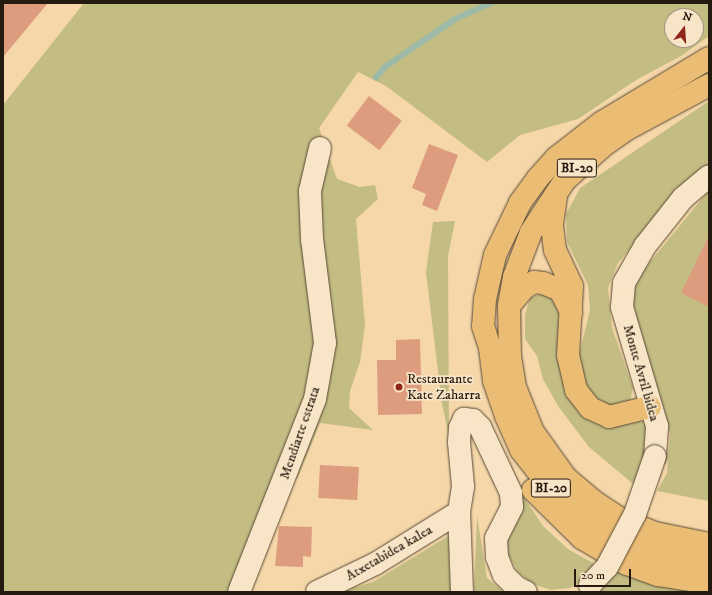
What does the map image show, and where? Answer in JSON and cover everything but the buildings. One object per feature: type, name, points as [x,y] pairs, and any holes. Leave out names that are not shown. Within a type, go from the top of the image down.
[{"type":"main road","name":"BI-20","points":[[709,58],[601,123],[556,158],[538,178],[520,203],[495,255],[485,299],[484,326],[490,348],[494,381],[506,416],[521,450],[558,497],[590,522],[612,536],[641,548],[685,560],[709,562]]},
{"type":"main road","name":"BI-20","points":[[709,84],[627,129],[583,163],[557,192],[528,237],[514,277],[509,306],[510,356],[515,387],[533,432],[566,478],[593,501],[619,518],[655,533],[709,544]]},
{"type":"main road","points":[[557,192],[552,226],[555,250],[572,286],[568,355],[572,380],[582,401],[598,414],[609,417],[650,407]]},
{"type":"main road","points":[[509,306],[524,288],[534,282],[555,250]]},
{"type":"main road","points":[[534,282],[553,285],[560,290],[571,312]]},
{"type":"main road","points":[[484,326],[477,344],[488,401],[501,440],[533,491],[582,538],[605,552],[658,575],[709,583]]},
{"type":"street","name":"Mendiarte estrata","points":[[238,592],[315,399],[325,343],[312,239],[310,190],[320,148]]},
{"type":"street","name":"Monte Avril bidea","points":[[584,588],[607,567],[635,514],[655,456],[657,426],[650,407],[622,307],[624,283],[645,246],[682,198],[709,176]]},
{"type":"street","points":[[462,592],[459,512],[462,486],[460,428],[464,419],[473,420],[480,427],[510,493],[512,507],[496,538],[497,557],[504,575],[516,587],[526,592]]},
{"type":"street","name":"Atxetabidea kalea","points":[[317,592],[375,564],[459,512]]},
{"type":"shaded area","points":[[84,3],[709,3],[709,36],[704,40],[704,8],[664,8],[664,48],[692,48],[681,56],[636,80],[578,119],[520,135],[487,162],[386,86],[358,72],[319,128],[337,179],[360,187],[375,185],[378,199],[356,219],[365,325],[360,362],[350,391],[349,408],[373,430],[320,423],[297,479],[276,479],[227,592],[3,592],[3,105]]},
{"type":"shaded area","points":[[709,101],[709,164],[687,180],[618,263],[608,288],[612,328],[633,388],[630,402],[623,407],[601,407],[581,380],[578,359],[590,310],[588,285],[567,242],[566,214],[580,188]]},
{"type":"shaded area","points":[[709,190],[709,501],[657,491],[667,473],[670,433],[661,414],[631,309],[631,297],[637,278]]},
{"type":"shaded area","points":[[455,221],[448,256],[449,437],[442,404],[426,272],[433,222]]},
{"type":"shaded area","points":[[543,293],[557,299],[561,312],[562,378],[575,407],[598,423],[638,420],[645,424],[651,441],[638,485],[632,483],[589,447],[558,406],[543,379],[537,356],[525,339],[525,315],[530,298]]},
{"type":"shaded area","points":[[509,475],[543,526],[568,549],[593,563],[593,575],[570,588],[551,590],[533,584],[518,572],[507,553]]},
{"type":"shaded area","points":[[477,516],[487,578],[504,592],[474,592]]},
{"type":"shaded area","points":[[450,535],[452,592],[339,592],[373,582]]},
{"type":"shaded area","points":[[617,566],[703,592],[592,592]]},
{"type":"waterway","points":[[376,78],[385,67],[455,19],[491,3]]},
{"type":"place","name":"Restaurante Kate Zaharra","points":[[399,387]]}]
